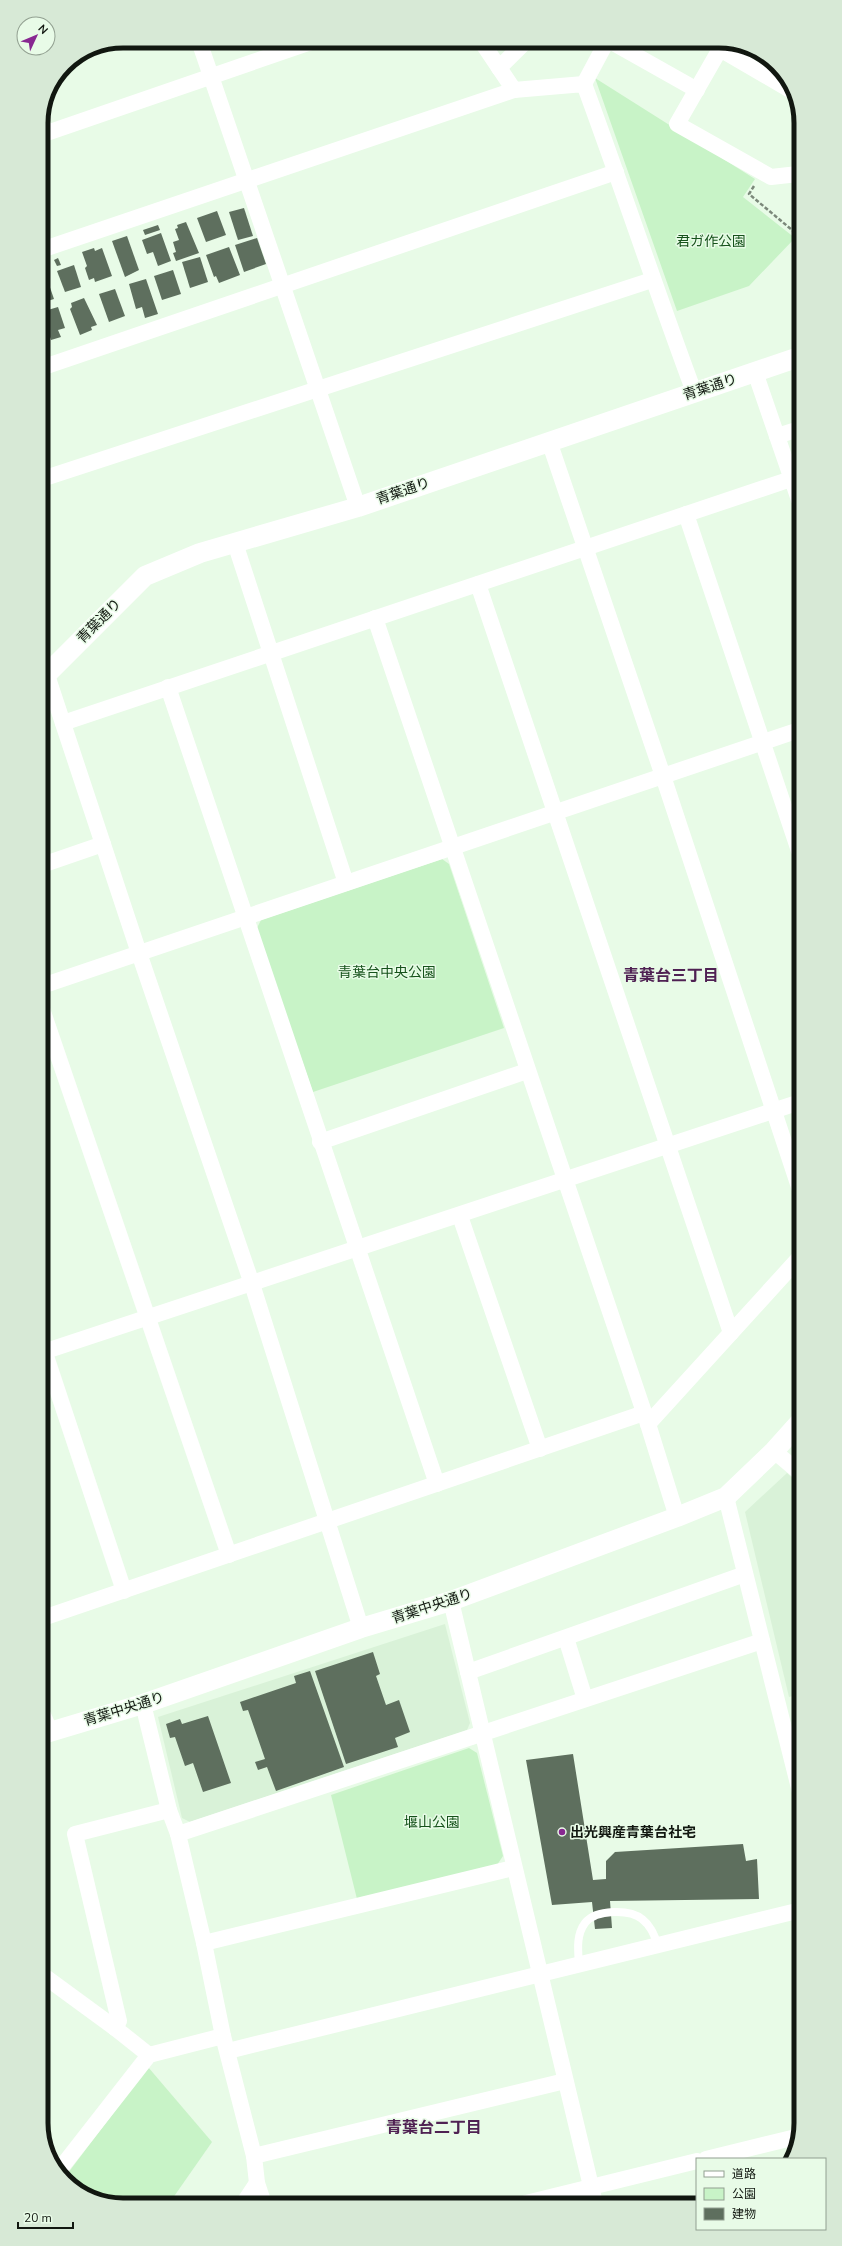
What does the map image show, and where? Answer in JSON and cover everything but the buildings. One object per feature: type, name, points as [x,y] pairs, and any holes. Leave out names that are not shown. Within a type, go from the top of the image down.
[{"type":"street","points":[[201,48],[358,507]]},
{"type":"street","points":[[48,133],[294,48]]},
{"type":"street","points":[[486,48],[514,90]]},
{"type":"street","points":[[499,68],[519,48]]},
{"type":"street","points":[[604,48],[584,84],[616,172],[652,280],[694,392]]},
{"type":"street","points":[[621,48],[697,90]]},
{"type":"street","points":[[785,87],[720,49],[677,124],[771,177],[794,174]]},
{"type":"street","points":[[48,248],[514,90],[584,84]]},
{"type":"street","points":[[48,366],[616,172]]},
{"type":"street","points":[[48,477],[652,280]]},
{"type":"street","name":"青葉通り","points":[[48,666],[145,576],[200,553],[358,507],[794,358]]},
{"type":"street","points":[[755,372],[794,487]]},
{"type":"street","points":[[777,436],[794,431]]},
{"type":"street","points":[[548,441],[663,776],[794,1172]]},
{"type":"street","points":[[63,722],[791,479]]},
{"type":"street","points":[[686,514],[794,836]]},
{"type":"street","points":[[235,543],[346,883]]},
{"type":"street","points":[[478,584],[731,1333]]},
{"type":"street","points":[[375,618],[646,1419],[677,1517]]},
{"type":"street","points":[[48,684],[63,722],[139,953],[252,1284],[326,1522],[361,1628]]},
{"type":"street","points":[[168,687],[356,1249],[437,1484]]},
{"type":"street","points":[[48,984],[794,732]]},
{"type":"street","points":[[48,863],[103,844]]},
{"type":"street","points":[[48,1027],[229,1555]]},
{"type":"street","points":[[320,1142],[527,1071]]},
{"type":"street","points":[[48,1348],[147,1318],[460,1216],[794,1104]]},
{"type":"street","points":[[460,1216],[540,1449]]},
{"type":"street","points":[[48,1616],[540,1449],[646,1419],[731,1333],[794,1264]]},
{"type":"street","points":[[48,1365],[124,1591]]},
{"type":"street","name":"青葉中央通り","points":[[48,1727],[143,1704],[361,1628],[451,1601],[677,1517],[726,1497],[774,1451],[794,1429]]},
{"type":"street","points":[[774,1451],[794,1468]]},
{"type":"street","points":[[726,1497],[794,1771]]},
{"type":"street","points":[[468,1672],[745,1574]]},
{"type":"street","points":[[451,1601],[513,1868],[540,1973],[594,2198]]},
{"type":"street","points":[[566,1638],[584,1699]]},
{"type":"street","points":[[178,1834],[482,1732],[762,1641]]},
{"type":"street","points":[[143,1704],[169,1810],[178,1834],[204,1943],[223,2036],[254,2156],[258,2183],[262,2198]]},
{"type":"street","points":[[115,2028],[119,2021],[75,1834],[169,1810]]},
{"type":"street","points":[[204,1943],[513,1868]]},
{"type":"street","points":[[228,2051],[794,1912]]},
{"type":"street","points":[[48,1979],[149,2055]]},
{"type":"street","points":[[62,2166],[149,2055],[223,2036]]},
{"type":"street","points":[[254,2156],[566,2081]]},
{"type":"street","points":[[710,2158],[792,2138]]},
{"type":"street","points":[[546,2198],[696,2161]]},
{"type":"street","points":[[247,2198],[258,2183]]},
{"type":"lane","points":[[579,1964],[577,1941],[586,1922],[605,1912],[626,1912],[642,1918],[653,1931],[658,1945]]},
{"type":"path","points":[[763,173],[749,194],[794,232]]},
{"type":"shaded area","points":[[787,1473],[794,1479],[794,1696],[789,1697],[745,1512]]},
{"type":"shaded area","points":[[445,1624],[470,1723],[467,1730],[190,1822],[182,1818],[158,1717]]},
{"type":"green space","name":"君ガ作公園","points":[[595,78],[755,179],[743,197],[794,237],[794,239],[749,286],[677,311]]},
{"type":"green space","name":"青葉台中央公園","points":[[442,859],[449,864],[504,1028],[313,1092],[256,930],[261,920]]},
{"type":"green space","name":"堰山公園","points":[[469,1748],[477,1753],[503,1856],[497,1865],[357,1899],[331,1795]]},
{"type":"green space","points":[[148,2067],[212,2142],[173,2198],[108,2197],[85,2188],[77,2183],[68,2174]]},
{"type":"place","name":"出光興産青葉台社宅","points":[[562,1832]]},
{"type":"district","name":"青葉台三丁目","points":[[671,976]]},
{"type":"district","name":"青葉台二丁目","points":[[434,2128]]}]
